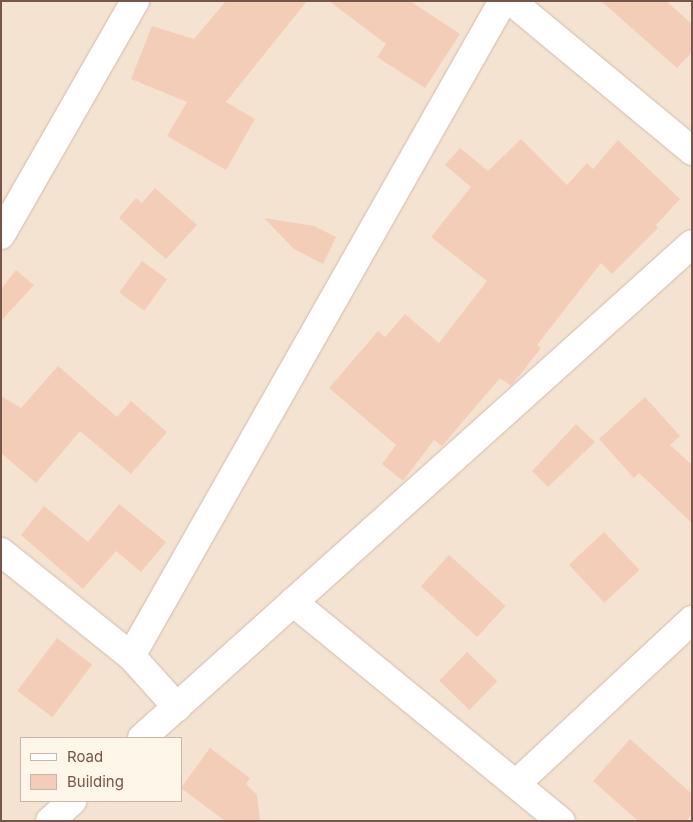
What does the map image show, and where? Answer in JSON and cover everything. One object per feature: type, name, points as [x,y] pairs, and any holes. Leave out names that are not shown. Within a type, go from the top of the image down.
[{"type":"street","points":[[1,236],[135,1]]},
{"type":"street","points":[[131,656],[503,1]]},
{"type":"street","points":[[511,1],[692,151]]},
{"type":"street","points":[[143,737],[692,244]]},
{"type":"street","points":[[1,552],[131,656],[177,707]]},
{"type":"street","points":[[293,602],[562,821]]},
{"type":"street","points":[[516,784],[692,620]]},
{"type":"street","points":[[50,821],[71,802]]},
{"type":"shaded area","points":[[1,1],[692,1],[692,821],[1,821]]},
{"type":"building","points":[[226,1],[307,1],[226,102],[255,119],[226,170],[167,136],[187,102],[131,79],[152,26],[194,39]]},
{"type":"building","points":[[329,1],[410,1],[460,34],[425,88],[377,57],[386,44]]},
{"type":"building","points":[[601,1],[666,1],[692,24],[692,52],[677,68]]},
{"type":"building","points":[[521,139],[567,185],[587,163],[593,169],[618,140],[680,199],[656,225],[658,228],[612,274],[601,263],[537,345],[541,348],[511,386],[500,378],[442,446],[434,440],[403,481],[382,464],[396,445],[329,388],[378,331],[385,337],[405,314],[439,343],[487,281],[431,237],[471,187],[445,165],[460,148],[488,171]]},
{"type":"building","points":[[155,188],[197,225],[166,259],[119,218],[136,198],[142,203]]},
{"type":"building","points":[[264,218],[314,226],[336,237],[323,264],[294,249]]},
{"type":"building","points":[[142,261],[167,279],[144,311],[119,293]]},
{"type":"building","points":[[16,270],[34,285],[1,321],[1,289]]},
{"type":"building","points":[[58,366],[117,417],[131,401],[167,432],[131,474],[80,431],[36,483],[1,453],[1,396],[21,408]]},
{"type":"building","points":[[645,397],[680,436],[670,445],[692,465],[692,523],[639,473],[634,478],[599,439]]},
{"type":"building","points":[[576,424],[595,442],[548,487],[532,471]]},
{"type":"building","points":[[119,504],[166,542],[141,572],[116,551],[83,589],[21,535],[44,506],[88,542]]},
{"type":"building","points":[[604,532],[639,570],[604,603],[569,565]]},
{"type":"building","points":[[449,555],[505,606],[477,637],[421,586]]},
{"type":"building","points":[[57,638],[92,664],[52,717],[17,691]]},
{"type":"building","points":[[467,652],[497,681],[469,710],[439,681]]},
{"type":"building","points":[[630,739],[692,794],[692,814],[686,821],[638,821],[593,781]]},
{"type":"building","points":[[210,748],[250,778],[246,784],[257,795],[260,821],[225,821],[182,789]]}]
